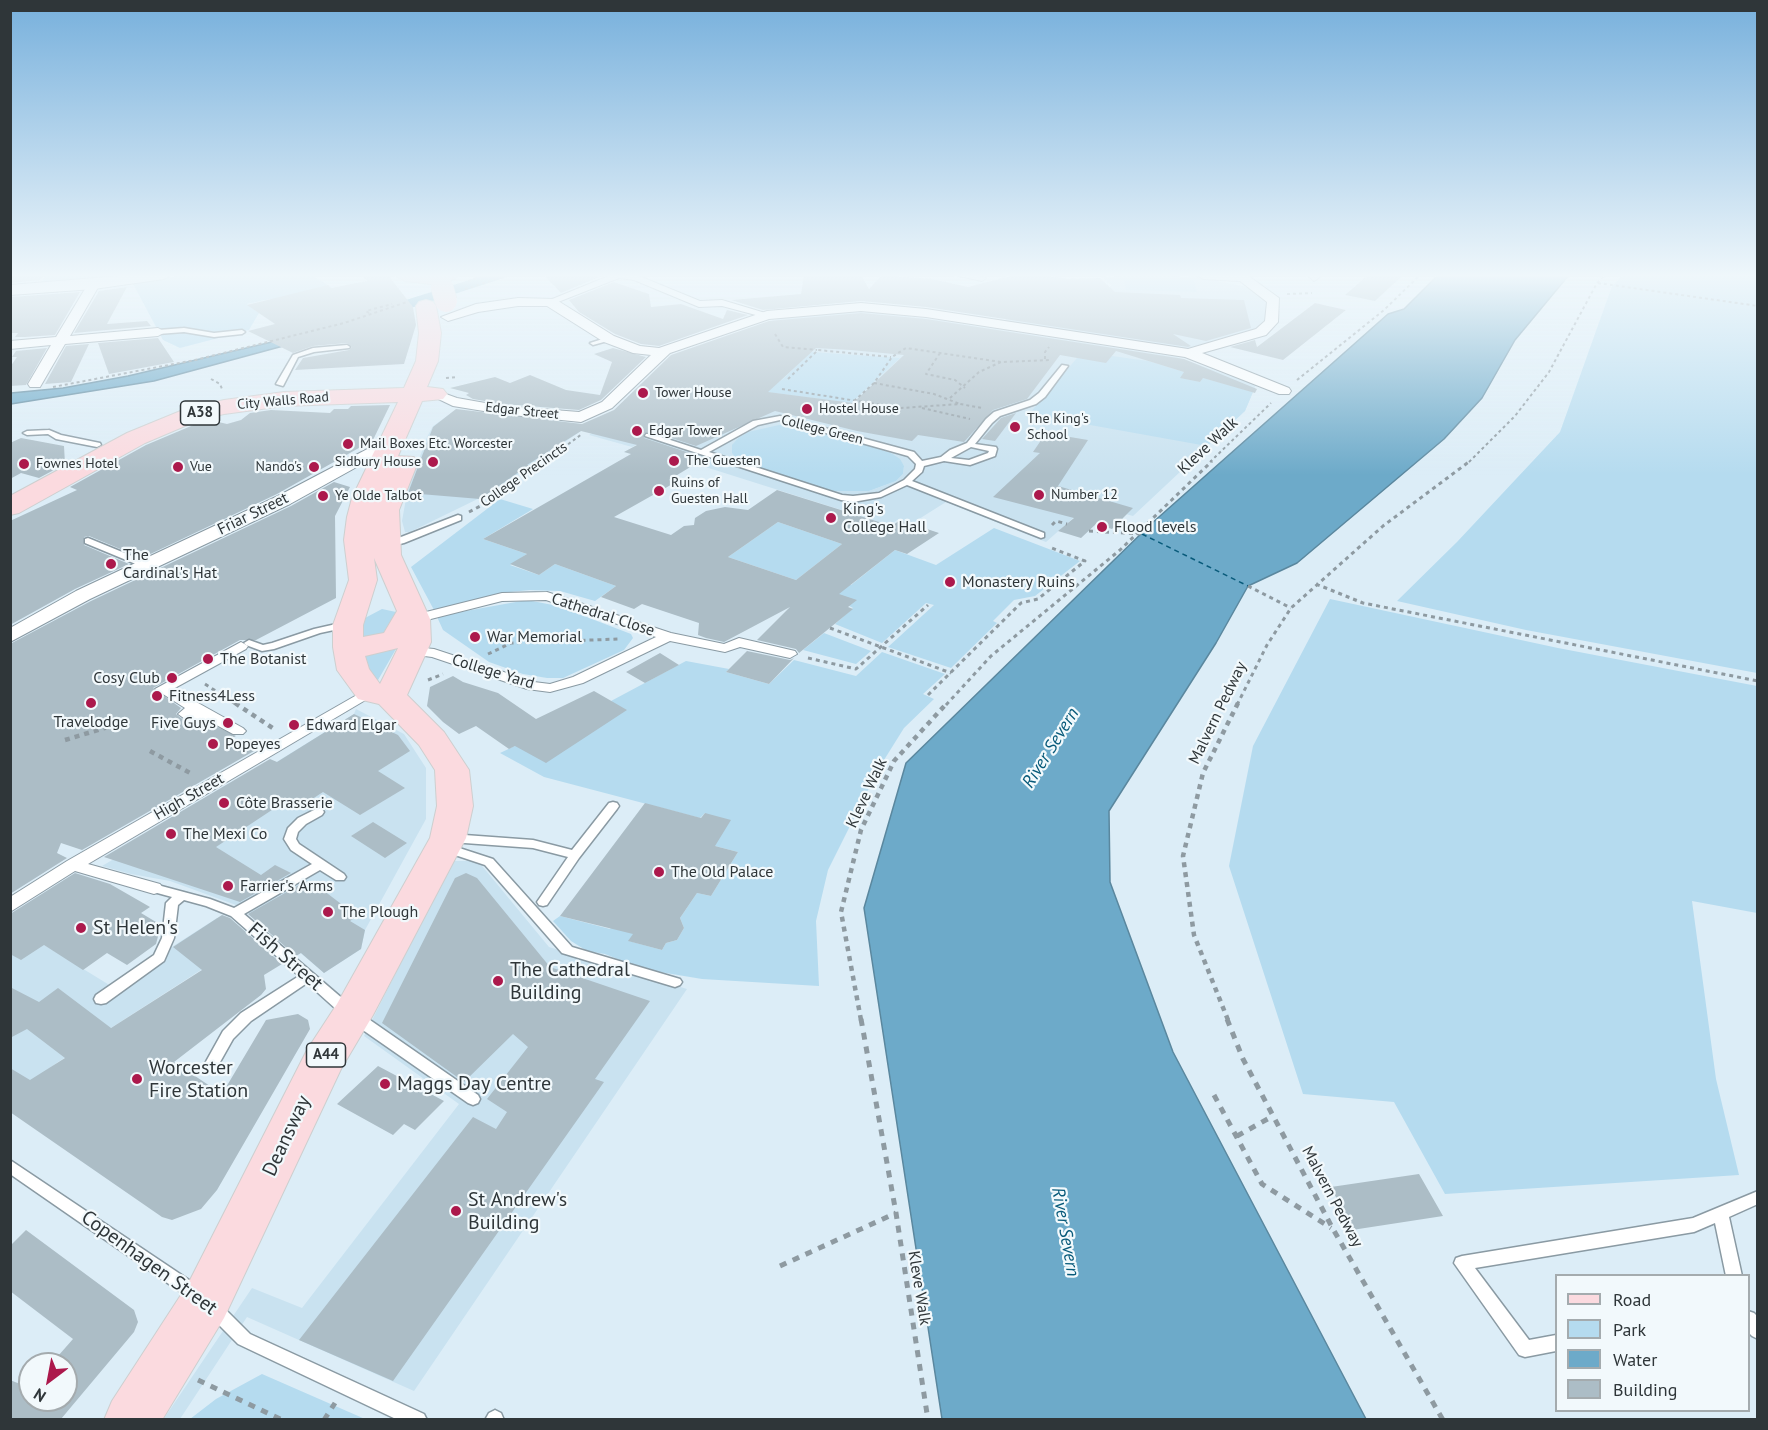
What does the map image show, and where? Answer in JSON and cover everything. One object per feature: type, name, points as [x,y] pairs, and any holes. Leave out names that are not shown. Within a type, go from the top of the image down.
[{"type":"main road","name":"A44","points":[[379,694],[353,670],[352,622],[363,580],[358,540],[360,517],[365,498],[446,342]]},
{"type":"main road","name":"City Walls Road","points":[[10,492],[97,445],[165,413],[224,396],[280,384],[367,379],[421,386]]},
{"type":"main road","name":"A44","points":[[413,623],[387,555],[386,510],[421,386]]},
{"type":"main road","name":"City Walls Road","points":[[224,396],[294,390],[421,386]]},
{"type":"main road","name":"City Walls Road","points":[[10,507],[136,438],[191,415],[263,401],[421,386]]},
{"type":"main road","points":[[352,622],[372,646],[394,639],[413,623]]},
{"type":"main road","points":[[379,694],[413,623]]},
{"type":"main road","name":"Deansway","points":[[131,1419],[206,1301],[291,1131],[322,1062],[352,1015],[446,842],[455,806],[452,770],[432,740],[379,694]]},
{"type":"street","points":[[10,345],[51,342]]},
{"type":"street","points":[[35,384],[60,342]]},
{"type":"street","points":[[616,342],[638,350],[660,352],[690,342]]},
{"type":"street","points":[[1114,342],[1188,353],[1284,391]]},
{"type":"street","points":[[1188,353],[1227,342]]},
{"type":"street","name":"Edgar Street","points":[[421,386],[453,402],[502,410],[581,417],[608,405],[660,352]]},
{"type":"street","name":"Friar Street","points":[[10,636],[83,595],[146,565],[170,557],[284,500],[394,440]]},
{"type":"street","name":"Friar Street","points":[[335,472],[362,468],[372,469],[379,473]]},
{"type":"street","name":"Cathedral Close","points":[[413,623],[502,597],[547,596],[669,637],[725,648],[739,642],[790,654]]},
{"type":"street","name":"College Yard","points":[[413,623],[435,653],[532,686],[550,688],[578,680],[669,637]]},
{"type":"street","points":[[238,730],[162,689],[245,645]]},
{"type":"street","name":"High Street","points":[[10,906],[73,865],[291,738],[379,694]]},
{"type":"street","name":"Fish Street","points":[[73,865],[154,888]]},
{"type":"lane","points":[[593,343],[598,342]]},
{"type":"lane","points":[[280,384],[295,356],[313,350],[347,347]]},
{"type":"lane","points":[[944,459],[953,452],[970,445],[989,421],[1003,411],[1033,402],[1064,366]]},
{"type":"lane","name":"College Green","points":[[702,453],[756,423],[780,418],[906,452],[920,464]]},
{"type":"lane","points":[[27,433],[49,432],[59,437],[97,445]]},
{"type":"lane","points":[[650,436],[853,499],[881,495],[907,483],[920,464],[944,459],[970,463],[992,454],[993,449],[970,445]]},
{"type":"lane","points":[[907,483],[1041,535]]},
{"type":"lane","points":[[386,544],[400,542],[458,518]]},
{"type":"lane","points":[[88,541],[146,565]]},
{"type":"lane","points":[[245,645],[262,648],[274,646],[317,630],[352,622]]},
{"type":"lane","points":[[543,902],[575,855],[614,806]]},
{"type":"lane","points":[[318,812],[302,821],[292,831],[290,839],[296,847],[340,877]]},
{"type":"lane","points":[[446,842],[533,844],[575,855]]},
{"type":"lane","points":[[446,842],[489,862],[567,950],[675,982]]},
{"type":"lane","points":[[235,914],[321,864]]},
{"type":"lane","name":"Fish Street","points":[[154,888],[235,914],[352,1015],[473,1099]]},
{"type":"lane","points":[[101,999],[159,957],[168,938],[172,903],[182,896]]},
{"type":"lane","points":[[210,1067],[228,1035],[246,1017],[308,976]]},
{"type":"lane","name":"Copenhagen Street","points":[[10,1166],[206,1301],[244,1339],[418,1419]]},
{"type":"lane","points":[[1555,1343],[1525,1349],[1462,1263],[1694,1225],[1758,1197]]},
{"type":"lane","points":[[1721,1213],[1734,1274]]},
{"type":"path","points":[[50,387],[110,378],[269,342]]},
{"type":"path","points":[[780,342],[783,347],[892,357]]},
{"type":"path","points":[[1284,391],[1345,342]]},
{"type":"path","name":"Malvern Pedway","points":[[1443,1419],[1333,1229],[1243,1059],[1194,935],[1183,856],[1203,773],[1267,645],[1291,608],[1383,526],[1463,468],[1515,416],[1549,372],[1565,342]]},
{"type":"path","points":[[853,402],[874,383],[892,357],[906,348],[1000,362],[1045,359],[1064,362],[1064,366]]},
{"type":"path","points":[[788,379],[818,350]]},
{"type":"path","points":[[940,353],[926,374],[955,380],[965,388]]},
{"type":"path","points":[[950,398],[965,388],[979,372],[1000,362]]},
{"type":"path","points":[[874,383],[950,398],[960,404]]},
{"type":"path","points":[[782,389],[853,402],[922,408],[960,404],[1003,411]]},
{"type":"path","name":"Kleve Walk","points":[[928,1419],[896,1213],[841,912],[861,830],[894,761],[991,656],[1120,550],[1135,532],[1272,402]]},
{"type":"path","points":[[922,408],[949,416],[989,421]]},
{"type":"path","name":"College Precincts","points":[[458,518],[490,501],[583,433]]},
{"type":"path","points":[[1056,521],[1067,524]]},
{"type":"path","points":[[1089,531],[1142,534]]},
{"type":"path","points":[[928,695],[1021,603],[1038,599],[1085,561],[1034,541],[1041,535]]},
{"type":"path","points":[[1316,584],[1363,603],[1758,681]]},
{"type":"path","points":[[1248,586],[1291,608]]},
{"type":"path","points":[[805,657],[856,669],[928,605]]},
{"type":"path","points":[[830,628],[951,673]]},
{"type":"path","points":[[511,643],[631,638]]},
{"type":"path","points":[[215,679],[205,684],[267,726],[291,738]]},
{"type":"path","points":[[65,740],[108,727]]},
{"type":"path","points":[[150,751],[192,774]]},
{"type":"path","points":[[1214,1095],[1262,1184],[1333,1229]]},
{"type":"path","points":[[1237,1136],[1273,1116]]},
{"type":"path","points":[[780,1266],[896,1213]]},
{"type":"path","points":[[166,1366],[282,1419]]},
{"type":"path","points":[[324,1419],[333,1405]]},
{"type":"shaded area","name":"The King's School","points":[[728,342],[1078,342],[1177,357],[1256,385],[1245,411],[1133,516],[1089,504],[1046,542],[946,502],[911,524],[899,519],[889,525],[696,464],[705,458],[664,446],[638,444],[632,447],[589,435]],"holes":[[[748,432],[904,466],[903,474],[896,481],[869,491],[732,446],[738,438]]]},
{"type":"shaded area","points":[[1127,342],[1214,342],[1179,350]]},
{"type":"shaded area","points":[[454,411],[580,424],[587,427],[492,492],[410,532],[405,532],[402,521],[407,493],[427,437],[433,426]]},
{"type":"shaded area","points":[[356,709],[404,734],[426,768],[426,819],[365,930],[361,949],[324,973],[270,927],[236,905],[170,881],[102,866],[228,792],[354,714]]},
{"type":"shaded area","points":[[452,861],[478,861],[549,947],[687,989],[414,1391],[247,1317],[180,1419],[163,1420],[252,1288],[302,1308],[459,1104],[364,1036]]},
{"type":"shaded area","points":[[217,918],[249,939],[58,1062],[16,1093],[10,1092],[10,924],[111,986]]},
{"type":"green space","points":[[167,342],[204,342],[180,348]]},
{"type":"green space","points":[[1592,342],[1757,342],[1757,673],[1526,630],[1397,601],[1457,542],[1560,432]]},
{"type":"green space","points":[[811,352],[900,358],[851,403],[767,392],[767,387],[782,380]]},
{"type":"green space","points":[[1112,356],[1148,361],[1184,372],[1181,378],[1200,382],[1203,378],[1253,392],[1245,411],[1207,446],[1029,414],[1077,358]]},
{"type":"green space","points":[[779,425],[811,428],[891,453],[900,459],[904,466],[903,474],[896,481],[869,491],[834,491],[749,466],[738,460],[732,453],[732,445],[748,432]]},
{"type":"green space","points":[[500,499],[533,509],[483,539],[527,554],[510,565],[539,575],[555,564],[616,586],[595,601],[560,591],[530,590],[500,593],[434,610],[411,567]]},
{"type":"green space","points":[[778,522],[842,544],[796,580],[728,557]]},
{"type":"green space","points":[[994,528],[1080,561],[1035,596],[1014,600],[993,621],[997,623],[951,668],[888,647],[934,605],[926,603],[882,643],[835,624],[853,608],[813,586],[825,577],[851,585],[895,550],[936,565]]},
{"type":"green space","points":[[1330,599],[1558,648],[1757,686],[1757,913],[1692,901],[1716,1079],[1739,1175],[1445,1194],[1394,1102],[1303,1094],[1229,866],[1253,746]]},
{"type":"green space","points":[[527,600],[558,606],[631,634],[633,638],[624,650],[563,678],[547,678],[523,674],[489,662],[443,630],[438,619],[438,616]]},
{"type":"green space","points":[[382,609],[396,612],[388,634],[358,640],[365,618]]},
{"type":"green space","points":[[824,633],[871,651],[856,664],[803,650]]},
{"type":"green space","points":[[396,649],[378,680],[370,677],[358,651]]},
{"type":"green space","points":[[882,652],[945,674],[923,694],[934,699],[904,728],[879,768],[828,870],[816,921],[819,986],[702,979],[642,969],[605,954],[587,951],[571,941],[553,921],[560,916],[610,929],[627,906],[650,912],[629,941],[662,950],[666,943],[677,940],[684,928],[680,918],[697,893],[711,896],[738,852],[715,846],[705,813],[700,818],[544,777],[500,753],[611,701],[686,661],[729,669],[726,672],[769,684],[794,660],[856,676]]},
{"type":"green space","points":[[262,1374],[365,1419],[190,1419],[216,1399]]},
{"type":"water","points":[[273,342],[299,342],[154,381],[11,404],[11,393],[63,388],[128,376]]},
{"type":"water","name":"River Severn","points":[[1357,342],[1514,342],[1482,398],[1444,439],[1297,563],[1248,586],[1216,643],[1109,811],[1110,882],[1173,1052],[1366,1419],[942,1419],[864,908],[906,763],[1151,524]]},
{"type":"building","points":[[160,342],[174,362],[109,374],[98,343]]},
{"type":"building","points":[[270,342],[411,342],[404,364],[295,370],[303,358],[349,350],[352,347],[347,343],[313,346],[293,353]]},
{"type":"building","points":[[635,342],[671,342],[659,346]]},
{"type":"building","points":[[709,342],[1073,342],[1184,359],[1257,389],[1255,393],[1203,378],[1200,382],[1180,378],[1184,372],[1116,351],[1106,363],[1060,355],[1027,399],[993,410],[964,442],[918,435],[912,441],[857,431],[775,411],[696,446],[653,432],[644,433],[644,438],[705,458],[669,480],[676,482],[614,517],[671,535],[684,526],[694,525],[695,518],[706,511],[725,507],[748,510],[777,490],[892,526],[900,520],[939,533],[907,554],[895,550],[839,594],[857,600],[848,607],[853,609],[799,653],[796,649],[757,640],[790,607],[724,642],[698,635],[699,623],[642,604],[634,609],[601,597],[616,586],[555,564],[539,575],[510,564],[527,554],[483,539],[631,454],[624,452],[637,445],[581,431],[527,465],[529,465],[480,499],[408,493],[433,427],[456,409],[582,424],[614,410],[671,355]],"holes":[[[816,348],[904,355],[853,403],[768,392]],[[778,522],[842,544],[796,580],[728,557]]]},
{"type":"building","points":[[1154,342],[1185,342],[1191,346]]},
{"type":"building","points":[[1255,342],[1257,347],[1264,342],[1306,342],[1283,360],[1230,347]]},
{"type":"building","points":[[89,344],[71,382],[45,384],[66,346]]},
{"type":"building","points":[[47,348],[26,385],[10,386],[10,367],[17,357],[12,357],[16,351]]},
{"type":"building","points":[[613,348],[646,357],[601,400],[579,410],[502,404],[473,399],[466,395],[469,393],[450,388],[495,377],[510,383],[530,375],[566,390],[600,395],[612,362],[594,354]]},
{"type":"building","points":[[390,405],[373,440],[277,494],[142,558],[89,536],[84,537],[84,545],[129,564],[75,589],[10,625],[10,521],[77,490],[70,487],[146,445],[203,421],[210,420],[227,424],[241,420],[250,413],[271,410],[330,413],[334,409],[348,409],[351,406]]},
{"type":"building","points":[[1016,413],[995,441],[982,439],[1001,418]]},
{"type":"building","points":[[1046,433],[1088,440],[1058,486],[1133,508],[1112,529],[1096,524],[1081,538],[1058,531],[1074,518],[993,497],[1040,453],[1033,452]]},
{"type":"building","name":"Fownes Hotel","points":[[21,438],[64,446],[65,464],[39,478],[21,473],[10,479],[10,443]]},
{"type":"building","points":[[334,482],[350,487],[335,516],[336,598],[256,640],[240,640],[153,688],[181,708],[176,714],[191,726],[198,728],[209,723],[236,736],[229,740],[254,751],[82,850],[61,843],[57,853],[67,858],[10,894],[10,644],[91,601],[291,506]]},
{"type":"building","points":[[747,651],[790,660],[794,658],[769,684],[726,672]]},
{"type":"building","points":[[660,653],[679,665],[645,683],[626,672]]},
{"type":"building","points":[[453,676],[463,682],[498,693],[536,719],[594,691],[627,710],[546,763],[515,746],[509,749],[476,726],[459,734],[443,722],[427,706],[430,687]]},
{"type":"building","points":[[354,714],[398,735],[410,751],[378,771],[405,788],[360,815],[323,792],[300,807],[287,800],[216,847],[261,875],[275,865],[291,873],[240,902],[104,857],[270,759],[277,762]]},
{"type":"building","name":"The Old Palace","points":[[645,803],[701,818],[705,813],[731,820],[715,846],[738,852],[711,896],[697,893],[680,918],[684,928],[677,940],[666,943],[662,950],[628,941],[633,934],[560,916]]},
{"type":"building","points":[[373,822],[407,843],[385,858],[351,836]]},
{"type":"building","name":"St Helen's","points":[[75,873],[110,884],[150,907],[141,913],[161,925],[156,944],[127,965],[107,953],[83,970],[44,945],[21,960],[10,954],[10,914]]},
{"type":"building","points":[[466,873],[477,878],[550,967],[650,1001],[595,1079],[604,1082],[393,1381],[299,1340],[473,1117],[496,1129],[507,1112],[487,1099],[528,1047],[513,1034],[464,1082],[382,1023],[455,878]]},
{"type":"building","points":[[306,881],[311,881],[357,916],[350,921],[365,930],[361,949],[324,973],[301,953],[296,956],[248,914]]},
{"type":"building","name":"Worcester Fire Station","points":[[222,915],[230,918],[282,964],[264,975],[266,989],[261,995],[174,1062],[222,1094],[266,1020],[298,1014],[308,1020],[310,1029],[217,1190],[201,1209],[172,1220],[162,1217],[10,1112],[10,1068],[30,1080],[65,1058],[27,1029],[10,1038],[10,987],[39,1002],[58,988],[111,1028],[202,970],[173,947]]},
{"type":"building","name":"Maggs Day Centre","points":[[378,1066],[444,1101],[415,1130],[404,1124],[393,1135],[337,1104]]},
{"type":"building","points":[[1419,1174],[1443,1216],[1352,1230],[1331,1187]]},
{"type":"building","points":[[26,1230],[134,1310],[138,1322],[134,1332],[78,1399],[78,1352],[62,1352],[73,1339],[10,1291],[10,1246]]},
{"type":"building","points":[[10,1380],[18,1383],[18,1412],[67,1412],[61,1419],[10,1419]]},
{"type":"ferry route","points":[[1142,534],[1248,586]]},
{"type":"place","name":"Tower House","points":[[643,393]]},
{"type":"place","name":"Hostel House","points":[[807,409]]},
{"type":"place","name":"The King's School","points":[[1015,427]]},
{"type":"place","name":"Edgar Tower","points":[[637,431]]},
{"type":"place","name":"Mail Boxes Etc. Worcester","points":[[348,444]]},
{"type":"place","name":"The Guesten","points":[[674,461]]},
{"type":"place","name":"Sidbury House","points":[[433,462]]},
{"type":"place","name":"Fownes Hotel","points":[[24,464]]},
{"type":"place","name":"Vue","points":[[178,467]]},
{"type":"place","name":"Nando's","points":[[314,467]]},
{"type":"place","name":"Ruins of Guesten Hall","points":[[659,491]]},
{"type":"place","name":"Number 12","points":[[1039,495]]},
{"type":"place","name":"Ye Olde Talbot","points":[[323,496]]},
{"type":"place","name":"King's College Hall","points":[[831,518]]},
{"type":"place","name":"Flood levels","points":[[1102,527]]},
{"type":"place","name":"The Cardinal's Hat","points":[[111,564]]},
{"type":"place","name":"Monastery Ruins","points":[[950,582]]},
{"type":"place","name":"War Memorial","points":[[475,637]]},
{"type":"place","name":"The Botanist","points":[[208,659]]},
{"type":"place","name":"Cosy Club","points":[[172,678]]},
{"type":"place","name":"Fitness4Less","points":[[157,696]]},
{"type":"place","name":"Travelodge","points":[[91,703]]},
{"type":"place","name":"Five Guys","points":[[228,723]]},
{"type":"place","name":"Edward Elgar","points":[[294,725]]},
{"type":"place","name":"Popeyes","points":[[213,744]]},
{"type":"place","name":"Côte Brasserie","points":[[224,803]]},
{"type":"place","name":"The Mexi Co","points":[[171,834]]},
{"type":"place","name":"The Old Palace","points":[[659,872]]},
{"type":"place","name":"Farrier's Arms","points":[[228,886]]},
{"type":"place","name":"The Plough","points":[[328,912]]},
{"type":"place","name":"St Helen's","points":[[81,928]]},
{"type":"place","name":"The Cathedral Building","points":[[498,981]]},
{"type":"place","name":"Worcester Fire Station","points":[[137,1079]]},
{"type":"place","name":"Maggs Day Centre","points":[[385,1084]]},
{"type":"place","name":"St Andrew's Building","points":[[456,1211]]}]
